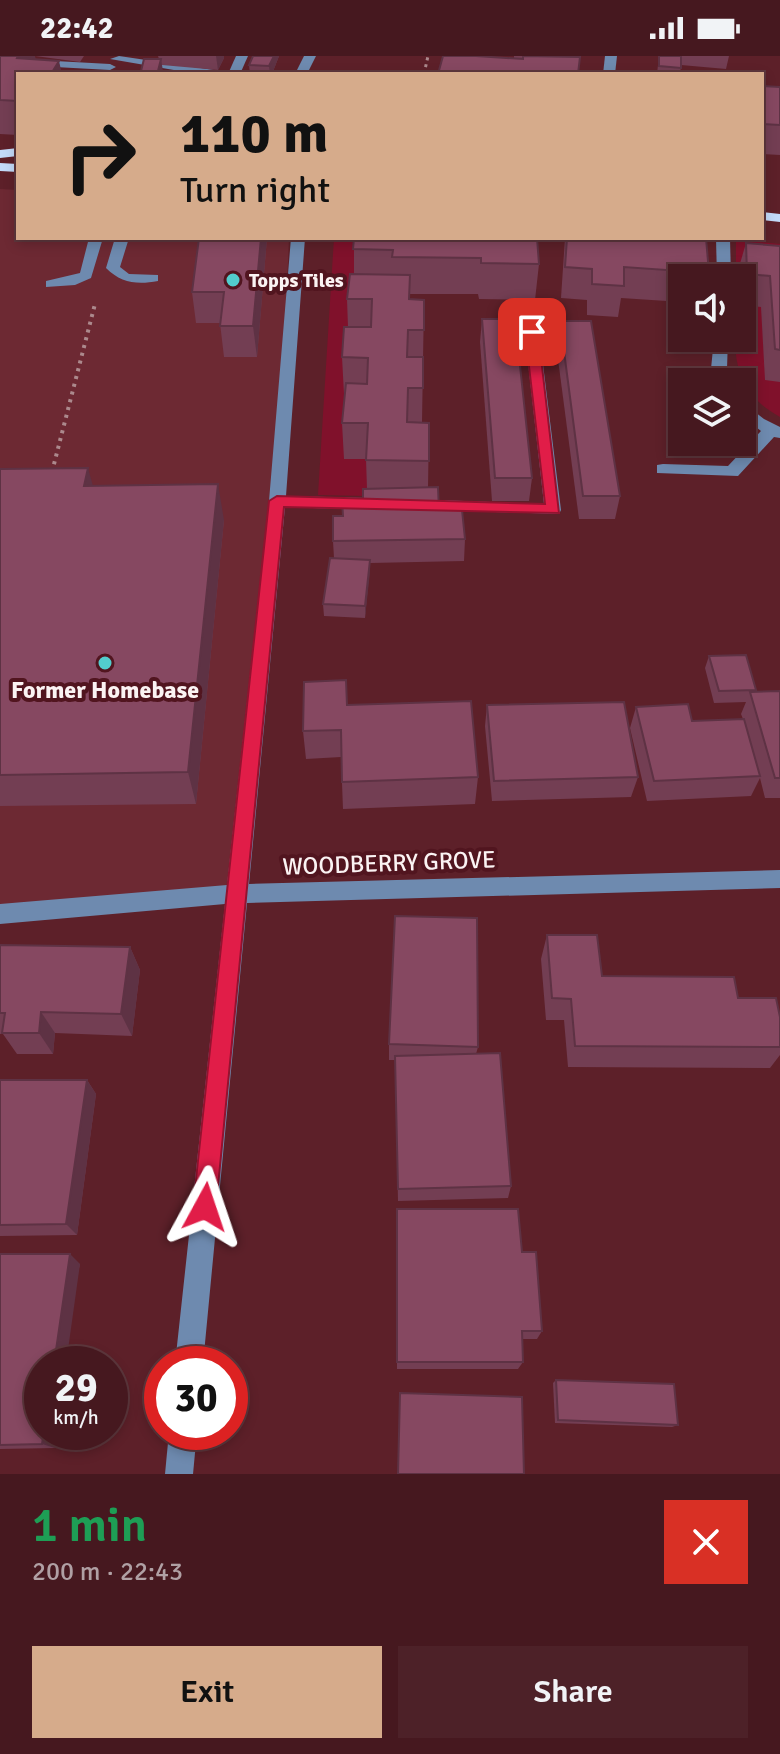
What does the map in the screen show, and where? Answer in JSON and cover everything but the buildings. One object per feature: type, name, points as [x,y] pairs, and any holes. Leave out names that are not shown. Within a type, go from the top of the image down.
[{"type":"street","points":[[0,61],[112,64],[192,72]]},
{"type":"street","points":[[51,284],[75,281],[86,275],[95,240]]},
{"type":"street","points":[[121,240],[113,268],[126,278],[153,278]]},
{"type":"street","points":[[191,1346],[277,501],[298,240]]},
{"type":"street","points":[[723,240],[724,264]]},
{"type":"street","points":[[277,501],[553,510],[532,332],[488,332]]},
{"type":"street","points":[[663,469],[732,472],[776,431],[756,421]]},
{"type":"street","name":"WOODBERRY GROVE","points":[[0,914],[235,894],[780,879]]},
{"type":"street","points":[[179,1474],[181,1450]]},
{"type":"path","points":[[50,481],[98,292],[75,281]]},
{"type":"shaded area","points":[[0,189],[16,190],[16,240],[289,240],[278,499],[235,894],[0,913]]},
{"type":"shaded area","points":[[334,240],[520,240],[394,264],[369,394],[344,459],[369,459],[367,496],[318,495]]},
{"type":"shaded area","points":[[736,240],[780,244],[780,417],[756,399],[756,368],[739,368],[737,363],[736,352],[756,352],[756,264],[736,264]]},
{"type":"place","name":"Topps Tiles","points":[[233,280]]},
{"type":"place","name":"Former Homebase","points":[[105,663]]},
{"type":"route","points":[[205,1207],[277,501],[553,510],[532,332]]}]
